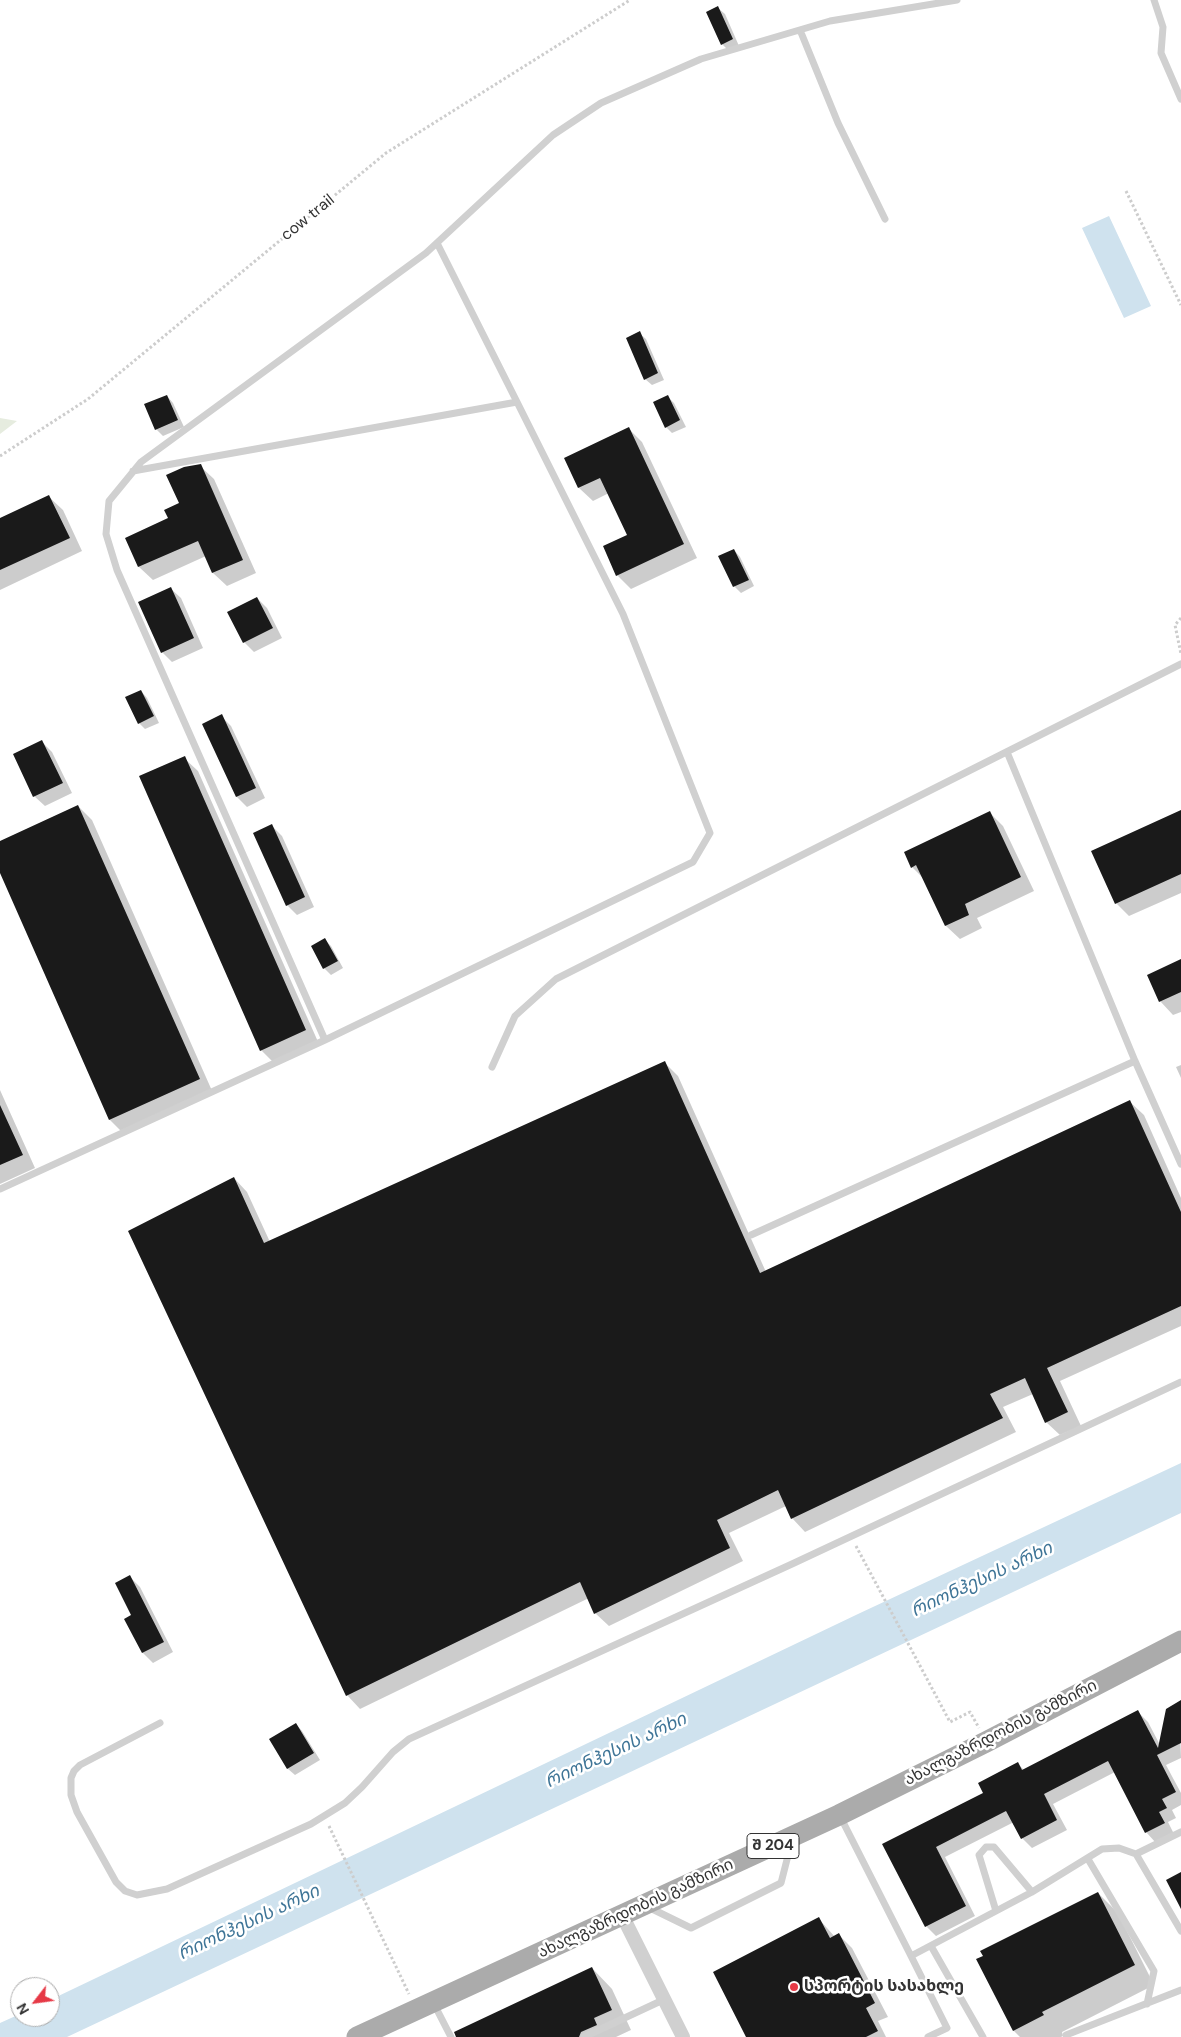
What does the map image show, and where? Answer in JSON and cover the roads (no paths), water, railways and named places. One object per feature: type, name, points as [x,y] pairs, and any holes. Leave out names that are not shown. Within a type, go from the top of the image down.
[{"type":"main road","name":"ახალგაზრდობის გამზირი","points":[[357,2037],[793,1837],[1180,1645]]},
{"type":"street","points":[[622,1915],[683,2037]]},
{"type":"lane","points":[[326,1040],[117,570],[106,534],[109,501],[141,462],[438,243],[553,135],[601,103],[701,59],[830,21],[957,0]]},
{"type":"lane","points":[[1154,0],[1163,26],[1161,53],[1181,99]]},
{"type":"lane","points":[[800,30],[838,123],[884,219]]},
{"type":"lane","points":[[0,1189],[326,1040],[693,862],[710,833],[623,614],[438,243]]},
{"type":"lane","points":[[133,471],[517,402]]},
{"type":"lane","points":[[492,1067],[515,1016],[556,979],[1181,664]]},
{"type":"lane","points":[[1008,752],[1135,1061],[1181,1164]]},
{"type":"lane","points":[[751,1235],[1135,1061]]},
{"type":"lane","points":[[160,1723],[80,1765],[74,1771],[71,1778],[71,1795],[77,1812],[116,1882],[125,1891],[138,1896],[167,1889],[311,1824],[345,1803],[393,1752],[409,1739],[851,1537],[1181,1382]]},
{"type":"lane","points":[[839,1814],[947,2028],[928,2037]]},
{"type":"lane","points":[[1136,1854],[1181,1832]]},
{"type":"lane","points":[[644,1905],[691,1928],[781,1883],[793,1837]]},
{"type":"lane","points":[[996,1911],[979,1855],[986,1847],[994,1847],[1032,1892]]},
{"type":"lane","points":[[911,1956],[1032,1892],[1102,1849],[1119,1848],[1136,1854],[1181,1931]]},
{"type":"lane","points":[[1088,1858],[1154,1971],[1147,2004]]},
{"type":"lane","points":[[931,1946],[984,2037]]},
{"type":"lane","points":[[1064,2036],[1181,1990]]},
{"type":"lane","points":[[584,2037],[663,2000]]},
{"type":"lane","points":[[425,2006],[451,2037]]},
{"type":"water","points":[[1109,216],[1151,306],[1124,318],[1082,228]]},
{"type":"water","name":"რიონჰესის არხი","points":[[1181,1463],[1181,1513],[67,2037],[0,2037],[0,2023],[10,2018],[10,2027],[60,2027],[60,1995],[858,1614]]},
{"type":"place","name":"სპორტის სასახლე","points":[[794,1987]]}]
